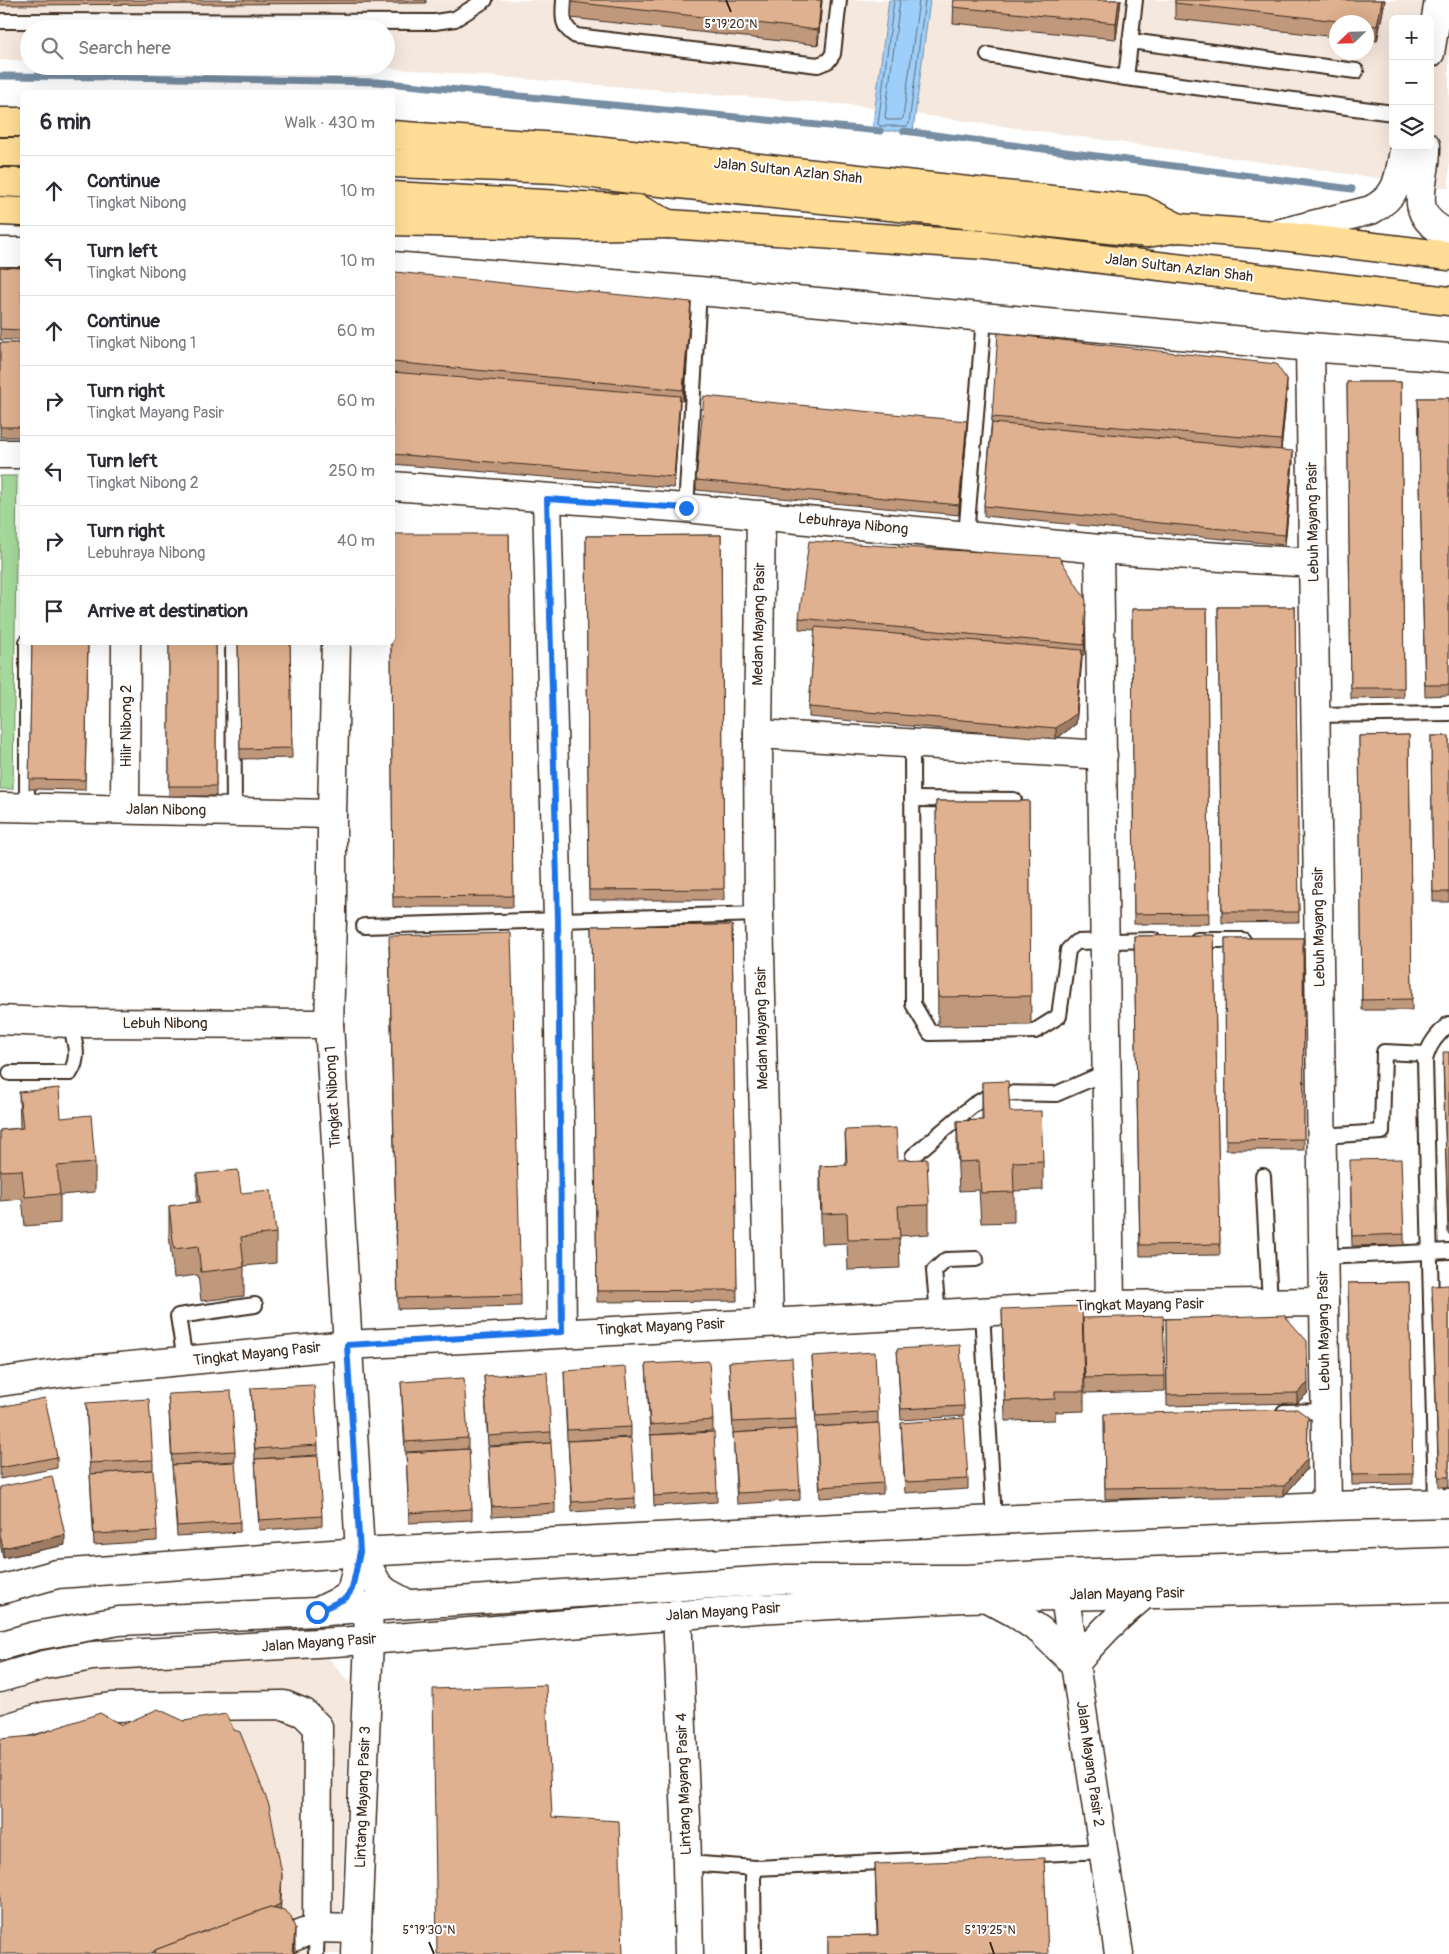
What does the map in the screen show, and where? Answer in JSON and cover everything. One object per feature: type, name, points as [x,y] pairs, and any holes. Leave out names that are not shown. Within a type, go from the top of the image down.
[{"type":"main road","points":[[0,122],[20,122]]},
{"type":"main road","name":"Jalan Sultan Azlan Shah","points":[[395,136],[586,149],[1143,210],[1178,228]]},
{"type":"main road","points":[[0,152],[20,152]]},
{"type":"main road","name":"Jalan Sultan Azlan Shah","points":[[395,163],[556,169],[631,179],[1147,233],[1178,228],[1273,235],[1449,256]]},
{"type":"main road","points":[[0,182],[20,183]]},
{"type":"main road","name":"Jalan Sultan Azlan Shah","points":[[395,196],[638,210],[668,224]]},
{"type":"main road","points":[[0,211],[20,212]]},
{"type":"main road","name":"Jalan Sultan Azlan Shah","points":[[395,221],[581,226],[668,224],[985,245],[1449,301]]},
{"type":"street","points":[[1434,29],[1439,0]]},
{"type":"street","points":[[1273,235],[1371,210],[1384,203],[1394,192],[1404,150]]},
{"type":"street","points":[[1426,150],[1420,207],[1425,218],[1437,229],[1449,234]]},
{"type":"street","points":[[0,252],[20,252]]},
{"type":"street","points":[[395,266],[1310,348],[1449,358]]},
{"type":"street","name":"Lebuh Mayang Pasir","points":[[1310,348],[1315,715],[1314,940],[1322,1136],[1327,1506]]},
{"type":"street","points":[[0,454],[20,454]]},
{"type":"street","name":"Lebuhraya Nibong","points":[[395,486],[686,508],[1099,549],[1313,563]]},
{"type":"street","points":[[547,499],[558,920],[562,1332]]},
{"type":"street","name":"Medan Mayang Pasir","points":[[761,515],[758,734],[769,1322]]},
{"type":"street","points":[[1099,549],[1110,1305]]},
{"type":"street","name":"Hilir Nibong 2","points":[[125,810],[126,645]]},
{"type":"street","name":"Tingkat Nibong 1","points":[[336,645],[330,1024],[360,1552]]},
{"type":"street","points":[[758,734],[1102,756]]},
{"type":"street","name":"Jalan Nibong","points":[[13,807],[332,814]]},
{"type":"street","name":"Lebuh Nibong","points":[[0,1020],[70,1023],[330,1024]]},
{"type":"street","name":"Tingkat Mayang Pasir","points":[[0,1382],[68,1372],[347,1345],[562,1332],[1110,1305],[1324,1302]]},
{"type":"street","points":[[0,1590],[57,1574],[360,1552],[994,1520],[1442,1503]]},
{"type":"street","points":[[360,1552],[378,1584],[386,1592],[408,1604]]},
{"type":"street","points":[[317,1612],[346,1598],[349,1594],[354,1581],[360,1552]]},
{"type":"street","name":"Jalan Mayang Pasir","points":[[0,1678],[44,1665],[92,1656],[369,1640],[677,1614],[987,1598],[1063,1585],[1449,1562]]},
{"type":"street","name":"Jalan Mayang Pasir","points":[[0,1646],[35,1636],[119,1621],[317,1612],[408,1604],[788,1579],[966,1579],[1063,1585],[1145,1594],[1449,1588]]},
{"type":"street","name":"Jalan Mayang Pasir 2","points":[[1063,1585],[1119,1954]]},
{"type":"street","points":[[987,1598],[1041,1631],[1075,1664],[1112,1620],[1145,1594]]},
{"type":"street","name":"Lintang Mayang Pasir 3","points":[[356,1942],[369,1640],[368,1607]]},
{"type":"street","name":"Lintang Mayang Pasir 4","points":[[677,1614],[689,1954]]},
{"type":"street","points":[[0,1730],[46,1716],[112,1707],[284,1706],[304,1713],[318,1728],[316,1941]]},
{"type":"street","points":[[248,1954],[316,1941],[356,1942]]},
{"type":"lane","points":[[395,22],[455,20],[485,0]]},
{"type":"lane","points":[[564,0],[563,21],[568,31],[576,36],[818,65],[828,62],[833,54],[838,0]]},
{"type":"lane","points":[[1126,78],[1135,0]]},
{"type":"lane","points":[[0,21],[20,21]]},
{"type":"lane","points":[[1130,41],[1356,71]]},
{"type":"lane","points":[[988,55],[1126,78],[1389,112]]},
{"type":"lane","points":[[686,508],[699,292]]},
{"type":"lane","points":[[966,536],[984,318]]},
{"type":"lane","points":[[13,807],[27,645]]},
{"type":"lane","points":[[233,645],[234,811]]},
{"type":"lane","points":[[1315,715],[1449,713]]},
{"type":"lane","points":[[912,745],[913,1004],[930,1033],[1035,1031],[1059,1016],[1068,950],[1076,942],[1164,940]]},
{"type":"lane","points":[[912,799],[1014,800]]},
{"type":"lane","points":[[364,926],[760,914]]},
{"type":"lane","points":[[1183,940],[1261,940]]},
{"type":"lane","points":[[10,1073],[70,1073],[76,1064],[70,1023]]},
{"type":"lane","points":[[1442,1503],[1430,1252],[1425,1060],[1428,1048],[1435,1037],[1449,1024]]},
{"type":"lane","points":[[1322,1136],[1382,1132],[1384,1052],[1426,1054]]},
{"type":"lane","points":[[913,1156],[972,1106],[994,1093],[1056,1094],[1107,1072]]},
{"type":"lane","points":[[1263,1176],[1270,1302]]},
{"type":"lane","points":[[1323,1257],[1449,1251]]},
{"type":"lane","points":[[938,1314],[934,1271],[946,1260],[976,1259]]},
{"type":"lane","points":[[185,1361],[178,1316],[254,1305]]},
{"type":"lane","points":[[982,1312],[994,1520]]},
{"type":"lane","points":[[1266,1412],[1326,1411]]},
{"type":"lane","points":[[687,1863],[756,1868],[1103,1851]]},
{"type":"lane","points":[[754,1954],[753,1876],[756,1868]]},
{"type":"shaded area","points":[[0,0],[1449,0],[1449,188],[851,105],[395,69],[395,20],[20,20],[20,60],[0,60]]},
{"type":"shaded area","points":[[323,1651],[351,1685],[339,1954],[0,1954],[0,1690],[58,1670]]},
{"type":"green space","points":[[0,476],[17,476],[13,789],[0,789]]},
{"type":"water","points":[[889,0],[930,0],[913,131],[872,131]]},
{"type":"building","points":[[572,0],[821,0],[818,30],[571,2]]},
{"type":"building","points":[[954,0],[1119,0],[1116,23],[953,7]]},
{"type":"building","points":[[1175,0],[1382,0],[1377,26],[1374,26],[1374,15],[1329,15],[1329,20],[1175,3]]},
{"type":"building","points":[[0,267],[20,268],[20,330],[0,329]]},
{"type":"building","points":[[395,272],[691,302],[683,390],[395,362]]},
{"type":"building","points":[[998,333],[1276,364],[1287,380],[1281,440],[992,417]]},
{"type":"building","points":[[0,343],[20,343],[20,427],[0,427]]},
{"type":"building","points":[[395,372],[680,396],[674,477],[395,454]]},
{"type":"building","points":[[1347,382],[1401,382],[1404,688],[1351,688]]},
{"type":"building","points":[[704,396],[967,421],[959,505],[696,480]]},
{"type":"building","points":[[1418,398],[1449,398],[1449,685],[1425,685]]},
{"type":"building","points":[[992,423],[1293,451],[1285,535],[984,506]]},
{"type":"building","points":[[395,534],[509,534],[513,896],[393,897],[391,645],[395,645]]},
{"type":"building","points":[[721,535],[724,889],[589,890],[586,536]]},
{"type":"building","points":[[809,541],[1059,557],[1086,600],[1084,645],[799,618]]},
{"type":"building","points":[[1218,607],[1295,607],[1299,912],[1222,912]]},
{"type":"building","points":[[1132,609],[1207,609],[1209,913],[1134,914]]},
{"type":"building","points":[[815,627],[1082,650],[1076,714],[1056,728],[809,707]]},
{"type":"building","points":[[32,645],[88,645],[85,780],[29,779]]},
{"type":"building","points":[[169,645],[216,645],[216,786],[169,786]]},
{"type":"building","points":[[238,645],[290,645],[292,748],[240,749]]},
{"type":"building","points":[[1409,735],[1412,999],[1362,1000],[1359,736]]},
{"type":"building","points":[[1431,736],[1449,736],[1449,892],[1433,892]]},
{"type":"building","points":[[936,801],[1029,801],[1031,996],[938,997]]},
{"type":"building","points":[[732,925],[737,1290],[597,1291],[592,926]]},
{"type":"building","points":[[511,933],[521,1295],[398,1298],[389,936]]},
{"type":"building","points":[[1214,935],[1220,1244],[1140,1245],[1134,936]]},
{"type":"building","points":[[1225,938],[1303,938],[1304,1139],[1226,1140]]},
{"type":"building","points":[[1443,1052],[1449,1052],[1449,1223],[1448,1223]]},
{"type":"building","points":[[1008,1081],[1010,1112],[1041,1111],[1043,1161],[1013,1162],[1014,1192],[981,1193],[979,1161],[959,1162],[957,1121],[983,1120],[982,1082]]},
{"type":"building","points":[[59,1088],[61,1118],[91,1115],[95,1163],[57,1166],[60,1194],[25,1197],[22,1170],[0,1171],[0,1130],[23,1128],[19,1092]]},
{"type":"building","points":[[896,1128],[898,1160],[927,1159],[929,1205],[898,1206],[900,1239],[848,1240],[847,1213],[822,1214],[820,1166],[847,1165],[845,1130]]},
{"type":"building","points":[[1401,1159],[1404,1234],[1352,1236],[1350,1160]]},
{"type":"building","points":[[238,1170],[241,1193],[271,1190],[276,1233],[241,1237],[244,1267],[201,1272],[198,1246],[174,1249],[169,1206],[200,1202],[197,1174]]},
{"type":"building","points":[[1409,1282],[1413,1474],[1352,1475],[1348,1283]]},
{"type":"building","points":[[1449,1285],[1449,1477],[1439,1477],[1432,1286]]},
{"type":"building","points":[[1082,1306],[1084,1391],[1055,1391],[1055,1399],[1005,1401],[1002,1309]]},
{"type":"building","points":[[1284,1315],[1307,1341],[1308,1383],[1297,1393],[1167,1395],[1166,1319]]},
{"type":"building","points":[[1163,1316],[1165,1376],[1085,1378],[1083,1318]]},
{"type":"building","points":[[960,1345],[964,1406],[901,1409],[897,1349]]},
{"type":"building","points":[[875,1352],[878,1412],[816,1416],[812,1356]]},
{"type":"building","points":[[792,1358],[796,1419],[733,1422],[729,1362]]},
{"type":"building","points":[[709,1361],[713,1420],[650,1425],[646,1364]]},
{"type":"building","points":[[626,1367],[631,1427],[567,1430],[564,1371]]},
{"type":"building","points":[[547,1372],[551,1432],[488,1436],[484,1376]]},
{"type":"building","points":[[464,1378],[468,1438],[405,1442],[401,1382]]},
{"type":"building","points":[[314,1385],[318,1445],[255,1449],[251,1388]]},
{"type":"building","points":[[231,1391],[235,1451],[172,1455],[168,1394]]},
{"type":"building","points":[[45,1398],[57,1457],[0,1468],[0,1407]]},
{"type":"building","points":[[149,1399],[153,1460],[90,1463],[86,1403]]},
{"type":"building","points":[[1297,1409],[1308,1417],[1307,1459],[1284,1486],[1105,1488],[1104,1414]]},
{"type":"building","points":[[964,1418],[968,1479],[905,1482],[901,1423]]},
{"type":"building","points":[[879,1423],[883,1483],[820,1487],[816,1427]]},
{"type":"building","points":[[796,1429],[800,1490],[737,1493],[733,1433]]},
{"type":"building","points":[[714,1432],[717,1492],[654,1496],[651,1435]]},
{"type":"building","points":[[631,1438],[635,1498],[572,1502],[568,1441]]},
{"type":"building","points":[[551,1443],[555,1503],[492,1507],[488,1447]]},
{"type":"building","points":[[469,1449],[472,1509],[409,1513],[406,1453]]},
{"type":"building","points":[[318,1456],[322,1516],[259,1520],[255,1459]]},
{"type":"building","points":[[235,1462],[240,1522],[177,1526],[172,1465]]},
{"type":"building","points":[[153,1470],[157,1531],[94,1534],[90,1474]]},
{"type":"building","points":[[52,1476],[65,1535],[3,1548],[0,1534],[0,1487]]},
{"type":"building","points":[[546,1685],[552,1817],[619,1821],[623,1954],[437,1954],[433,1689]]},
{"type":"building","points":[[158,1709],[184,1721],[226,1714],[234,1730],[240,1732],[269,1805],[282,1874],[280,1904],[148,1954],[0,1954],[0,1739],[33,1736],[100,1713],[122,1725]]},
{"type":"building","points":[[1044,1858],[1048,1954],[828,1954],[828,1936],[878,1935],[875,1864]]},
{"type":"building","points":[[270,1907],[284,1910],[290,1915],[295,1928],[293,1954],[154,1954],[155,1950]]},
{"type":"waterway","points":[[0,76],[377,82],[880,131]]},
{"type":"waterway","points":[[904,131],[1352,189]]},
{"type":"route","points":[[317,1612],[346,1598],[352,1589],[360,1552],[347,1345],[562,1332],[558,920],[547,499],[686,508]]}]
